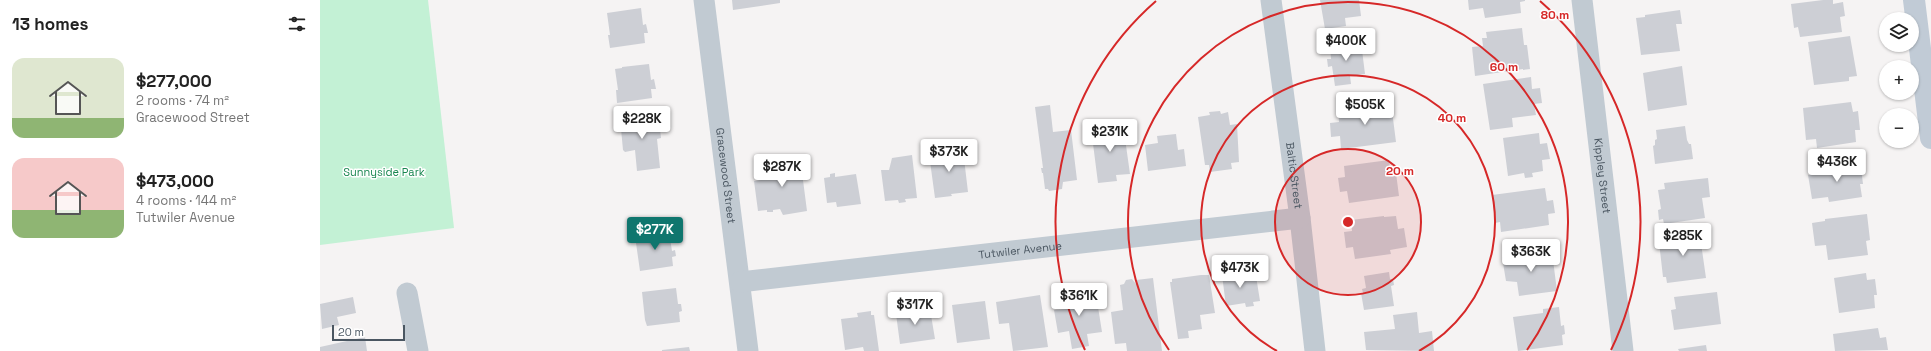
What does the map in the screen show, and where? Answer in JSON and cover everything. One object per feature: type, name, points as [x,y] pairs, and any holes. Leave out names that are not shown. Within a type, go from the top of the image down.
[{"type":"street","name":"Gracewood Street","points":[[704,0],[748,351]]},
{"type":"street","name":"Baltic Street","points":[[1271,0],[1300,218],[1315,351]]},
{"type":"street","name":"Kippley Street","points":[[1582,0],[1623,351]]},
{"type":"street","points":[[1914,0],[1931,138]]},
{"type":"street","name":"Tutwiler Avenue","points":[[740,282],[1300,218]]},
{"type":"street","points":[[407,293],[418,351]]},
{"type":"green space","name":"Sunnyside Park","points":[[320,0],[428,0],[454,228],[320,245]]},
{"type":"building","points":[[732,0],[780,0],[780,3],[733,10]]},
{"type":"building","points":[[1320,0],[1359,0],[1361,16],[1345,18],[1346,26],[1325,29]]},
{"type":"building","points":[[1468,0],[1525,1],[1520,2],[1521,13],[1485,18],[1483,8],[1469,10]]},
{"type":"building","points":[[1833,0],[1833,4],[1843,2],[1845,16],[1840,17],[1842,32],[1800,37],[1798,27],[1794,28],[1791,4]]},
{"type":"building","points":[[641,8],[643,25],[646,24],[648,33],[644,33],[645,43],[610,48],[607,13]]},
{"type":"building","points":[[1680,10],[1682,24],[1676,24],[1680,51],[1641,55],[1636,18],[1645,17],[1645,15]]},
{"type":"building","points":[[1522,28],[1524,45],[1527,45],[1530,69],[1475,76],[1472,47],[1483,46],[1482,38],[1487,38],[1486,32]]},
{"type":"building","points":[[1850,36],[1857,76],[1849,77],[1849,81],[1814,85],[1808,42]]},
{"type":"building","points":[[1361,42],[1365,74],[1350,76],[1351,84],[1335,86],[1332,66],[1328,67],[1327,59],[1331,59],[1330,46]]},
{"type":"building","points":[[649,64],[651,80],[654,79],[656,89],[651,89],[652,98],[617,103],[616,90],[618,90],[615,69]]},
{"type":"building","points":[[1682,66],[1687,105],[1648,111],[1643,73]]},
{"type":"building","points":[[1531,77],[1532,89],[1540,88],[1542,103],[1534,104],[1536,115],[1512,118],[1513,127],[1490,130],[1483,84]]},
{"type":"building","points":[[1851,102],[1853,112],[1858,111],[1860,130],[1855,130],[1856,142],[1817,148],[1816,139],[1806,140],[1803,108]]},
{"type":"building","points":[[1391,103],[1396,142],[1341,149],[1340,136],[1331,137],[1330,123],[1339,122],[1338,110]]},
{"type":"building","points":[[1050,105],[1053,132],[1071,130],[1077,180],[1063,182],[1062,189],[1049,191],[1048,189],[1045,189],[1041,168],[1043,168],[1035,107]]},
{"type":"building","points":[[1220,111],[1221,114],[1228,112],[1230,125],[1237,124],[1239,162],[1231,163],[1232,169],[1210,172],[1209,165],[1205,165],[1198,117],[1210,115],[1209,112]]},
{"type":"building","points":[[654,114],[656,130],[660,129],[661,138],[657,139],[660,168],[637,171],[635,150],[625,152],[623,150],[620,118]]},
{"type":"building","points":[[1123,124],[1130,174],[1116,175],[1117,181],[1098,183],[1091,128]]},
{"type":"building","points":[[1685,126],[1687,140],[1689,144],[1691,144],[1693,159],[1655,164],[1653,146],[1655,145],[1655,140],[1657,139],[1656,130]]},
{"type":"building","points":[[1539,133],[1540,144],[1547,143],[1550,159],[1542,160],[1543,171],[1532,173],[1533,177],[1525,178],[1524,173],[1508,176],[1503,138]]},
{"type":"building","points":[[1176,134],[1178,150],[1184,149],[1186,166],[1148,171],[1145,145],[1158,143],[1157,136]]},
{"type":"building","points":[[963,150],[968,192],[935,198],[929,154]]},
{"type":"building","points":[[912,155],[917,198],[905,199],[906,202],[899,203],[898,200],[885,201],[881,170],[889,170],[892,158]]},
{"type":"building","points":[[800,157],[807,211],[783,215],[780,209],[773,210],[773,212],[767,212],[767,210],[758,211],[754,181],[768,179],[766,162]]},
{"type":"building","points":[[1389,160],[1391,174],[1396,173],[1399,196],[1349,203],[1347,191],[1340,192],[1338,178],[1345,177],[1344,166]]},
{"type":"building","points":[[1852,163],[1853,169],[1861,168],[1863,184],[1860,184],[1862,197],[1829,202],[1828,197],[1812,199],[1808,175],[1822,173],[1821,167]]},
{"type":"building","points":[[835,173],[835,177],[856,174],[861,204],[837,207],[836,202],[827,203],[824,178],[830,177],[830,174]]},
{"type":"building","points":[[1708,178],[1710,197],[1702,198],[1705,218],[1664,224],[1663,219],[1659,220],[1658,210],[1661,209],[1658,190],[1665,189],[1664,183]]},
{"type":"building","points":[[1545,188],[1547,201],[1553,200],[1555,213],[1548,214],[1549,225],[1501,232],[1500,222],[1495,223],[1492,195]]},
{"type":"building","points":[[1867,214],[1870,240],[1866,241],[1868,255],[1828,260],[1826,245],[1815,246],[1812,223],[1825,221],[1825,219]]},
{"type":"building","points":[[1396,216],[1398,229],[1404,228],[1407,247],[1390,250],[1391,254],[1355,259],[1353,247],[1346,248],[1344,232],[1352,231],[1351,220]]},
{"type":"building","points":[[1699,229],[1706,278],[1667,283],[1666,277],[1663,277],[1659,242],[1669,241],[1668,233]]},
{"type":"building","points":[[669,232],[672,251],[675,250],[676,256],[672,257],[673,266],[640,271],[635,236]]},
{"type":"building","points":[[1552,252],[1557,291],[1519,296],[1517,282],[1506,281],[1502,257],[1517,253],[1517,255],[1530,253],[1531,255]]},
{"type":"building","points":[[1232,272],[1240,272],[1240,275],[1245,274],[1245,277],[1256,276],[1260,301],[1253,302],[1254,306],[1246,307],[1245,303],[1226,306],[1222,275]]},
{"type":"building","points":[[1389,272],[1390,279],[1393,279],[1394,285],[1391,286],[1394,306],[1364,310],[1361,293],[1363,293],[1362,289],[1366,288],[1364,276]]},
{"type":"building","points":[[1866,273],[1867,280],[1875,279],[1877,295],[1874,295],[1875,308],[1839,313],[1834,278]]},
{"type":"building","points":[[1209,275],[1215,313],[1200,315],[1202,329],[1188,331],[1189,338],[1178,339],[1170,282],[1172,282],[1172,279]]},
{"type":"building","points":[[1153,278],[1162,351],[1127,351],[1126,343],[1115,344],[1111,312],[1123,310],[1120,285],[1124,284],[1126,280],[1132,279],[1136,284],[1136,280]]},
{"type":"building","points":[[676,288],[678,304],[681,304],[682,311],[679,312],[680,322],[647,326],[642,292]]},
{"type":"building","points":[[1095,288],[1102,332],[1087,334],[1089,346],[1072,349],[1069,331],[1058,333],[1054,310],[1066,309],[1063,292]]},
{"type":"building","points":[[1717,292],[1721,324],[1674,330],[1671,310],[1676,309],[1674,297]]},
{"type":"building","points":[[1040,295],[1048,347],[1013,351],[1009,323],[999,324],[996,302]]},
{"type":"building","points":[[353,297],[356,313],[337,317],[339,325],[322,329],[320,304]]},
{"type":"building","points":[[985,301],[990,339],[957,343],[952,305]]},
{"type":"building","points":[[1559,307],[1561,326],[1564,325],[1565,334],[1562,335],[1563,345],[1518,351],[1513,317],[1543,313],[1543,309]]},
{"type":"building","points":[[923,308],[923,310],[930,309],[935,339],[900,344],[896,314]]},
{"type":"building","points":[[871,311],[871,315],[874,315],[879,351],[864,351],[863,347],[845,350],[841,319],[858,317],[857,313]]},
{"type":"building","points":[[1417,312],[1419,333],[1432,331],[1434,351],[1366,350],[1364,332],[1395,329],[1393,315]]},
{"type":"building","points":[[1878,328],[1880,338],[1886,337],[1888,350],[1835,351],[1833,334]]},
{"type":"building","points":[[365,337],[367,351],[320,351],[320,347]]},
{"type":"building","points":[[1706,345],[1707,351],[1679,351],[1678,349]]},
{"type":"building","points":[[689,347],[690,351],[662,351],[662,350]]}]
